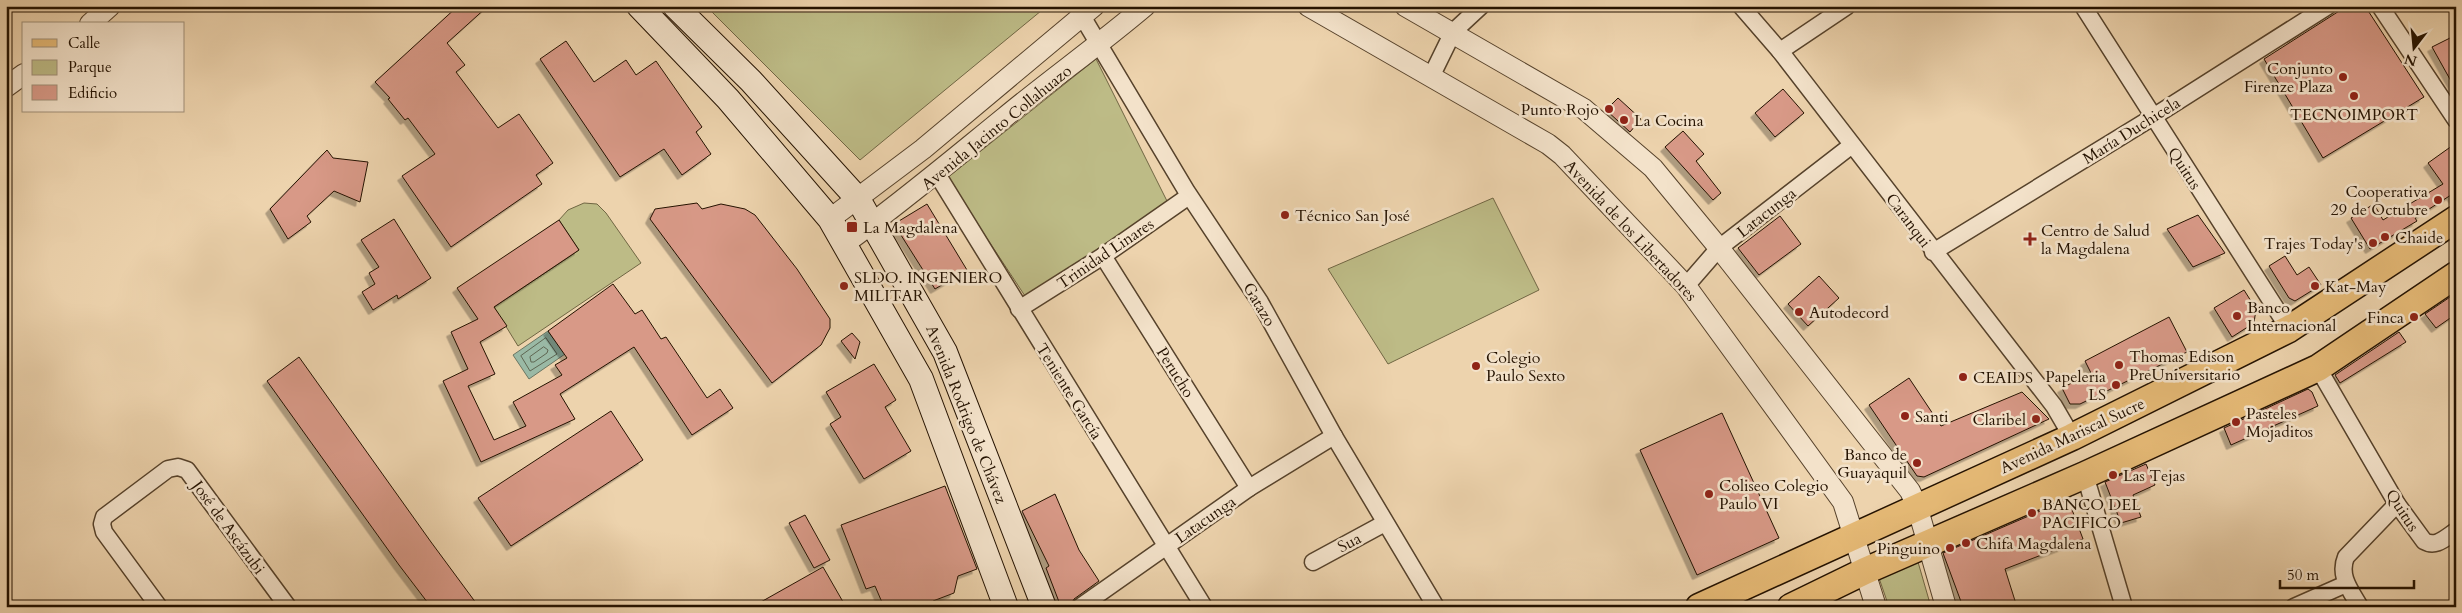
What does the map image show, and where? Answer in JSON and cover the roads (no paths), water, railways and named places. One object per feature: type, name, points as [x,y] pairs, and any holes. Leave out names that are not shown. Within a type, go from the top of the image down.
[{"type":"main road","name":"Avenida Rodrigo de Chávez","points":[[639,6],[728,99],[830,219],[921,379],[1006,607]]},
{"type":"main road","name":"Avenida Rodrigo de Chávez","points":[[675,6],[751,81],[858,199],[945,352],[1044,607]]},
{"type":"main road","name":"Avenida Mariscal Sucre","points":[[1699,607],[2072,437],[2289,329],[2456,219]]},
{"type":"main road","points":[[1791,607],[1866,571],[2085,475],[2318,368],[2456,275]]},
{"type":"main road","points":[[884,316],[914,295]]},
{"type":"street","points":[[92,22],[110,6]]},
{"type":"street","name":"Avenida Jacinto Collahuazo","points":[[844,244],[937,174],[1006,116],[1099,45],[1145,6]]},
{"type":"street","name":"Avenida de los Libertadores","points":[[1308,6],[1548,144],[1562,155],[1686,286],[1843,502],[1876,607]]},
{"type":"street","points":[[1405,6],[1594,115],[1653,168],[1719,248],[1910,491],[1917,506],[1946,607]]},
{"type":"street","points":[[1431,77],[1453,32],[1481,6]]},
{"type":"street","name":"Caranqui","points":[[1741,6],[1780,51],[1933,252],[2054,406],[2072,437]]},
{"type":"street","points":[[1780,51],[1847,6]]},
{"type":"street","name":"Quitus","points":[[2083,6],[2289,329]]},
{"type":"street","name":"María Duchicela","points":[[1933,252],[2153,117],[2328,6]]},
{"type":"street","points":[[2380,6],[2456,120]]},
{"type":"street","name":"Avenida Jacinto Collahuazo","points":[[830,219],[923,149],[1084,9]]},
{"type":"street","name":"Gatazo","points":[[1084,9],[1099,45],[1189,196],[1260,302],[1334,436],[1435,606]]},
{"type":"street","points":[[6,87],[22,75]]},
{"type":"street","name":"Latacunga","points":[[1686,286],[1719,248],[1852,145]]},
{"type":"street","name":"Teniente García","points":[[937,174],[1204,607]]},
{"type":"street","name":"Trinidad Linares","points":[[1019,309],[1103,256],[1189,196]]},
{"type":"street","name":"Perucho","points":[[1103,256],[1249,488]]},
{"type":"street","name":"Quitus","points":[[2318,368],[2397,504],[2424,541],[2430,545],[2437,544],[2456,531]]},
{"type":"street","name":"Latacunga","points":[[1080,607],[1249,488],[1334,436]]},
{"type":"street","name":"José de Ascázubi","points":[[156,603],[104,532],[102,524],[104,517],[168,469],[178,467],[187,470],[288,607]]},
{"type":"street","points":[[2085,475],[2124,607]]},
{"type":"street","points":[[2360,607],[2346,584],[2342,567],[2346,557],[2397,504]]},
{"type":"street","name":"Sua","points":[[1313,562],[1385,523]]},
{"type":"street","points":[[2294,607],[2346,584]]},
{"type":"street","points":[[138,607],[156,603]]},
{"type":"water","points":[[548,331],[565,354],[529,379],[513,355]]},
{"type":"place","name":"Conjunto Firenze Plaza","points":[[2343,77]]},
{"type":"place","name":"TECNOIMPORT","points":[[2354,96]]},
{"type":"place","name":"Punto Rojo","points":[[1609,109]]},
{"type":"place","name":"La Cocina","points":[[1624,120]]},
{"type":"place","name":"Cooperativa 29 de Octubre","points":[[2438,200]]},
{"type":"place","name":"Técnico San José","points":[[1285,215]]},
{"type":"place","name":"La Magdalena","points":[[852,227]]},
{"type":"place","name":"Chaide","points":[[2385,237]]},
{"type":"place","name":"Centro de Salud la Magdalena","points":[[2030,239]]},
{"type":"place","name":"Trajes Today's","points":[[2373,243]]},
{"type":"place","name":"SLDO. INGENIERO MILITAR","points":[[844,286]]},
{"type":"place","name":"Kat-May","points":[[2315,286]]},
{"type":"place","name":"Autodecord","points":[[1799,312]]},
{"type":"place","name":"Banco Internacional","points":[[2237,316]]},
{"type":"place","name":"Finca","points":[[2414,317]]},
{"type":"place","name":"Thomas Edison PreUniversitario","points":[[2119,365]]},
{"type":"place","name":"Colegio Paulo Sexto","points":[[1476,366]]},
{"type":"place","name":"CEAIDS","points":[[1963,377]]},
{"type":"place","name":"Papeleria LS","points":[[2116,385]]},
{"type":"place","name":"Santi","points":[[1905,416]]},
{"type":"place","name":"Claribel","points":[[2036,419]]},
{"type":"place","name":"Pasteles Mojaditos","points":[[2236,422]]},
{"type":"place","name":"Banco de Guayaquil","points":[[1917,463]]},
{"type":"place","name":"Las Tejas","points":[[2113,475]]},
{"type":"place","name":"Coliseo Colegio Paulo VI","points":[[1709,494]]},
{"type":"place","name":"BANCO DEL PACIFICO","points":[[2032,513]]},
{"type":"place","name":"Chifa Magdalena","points":[[1966,543]]},
{"type":"place","name":"Pinguino","points":[[1950,548]]}]
